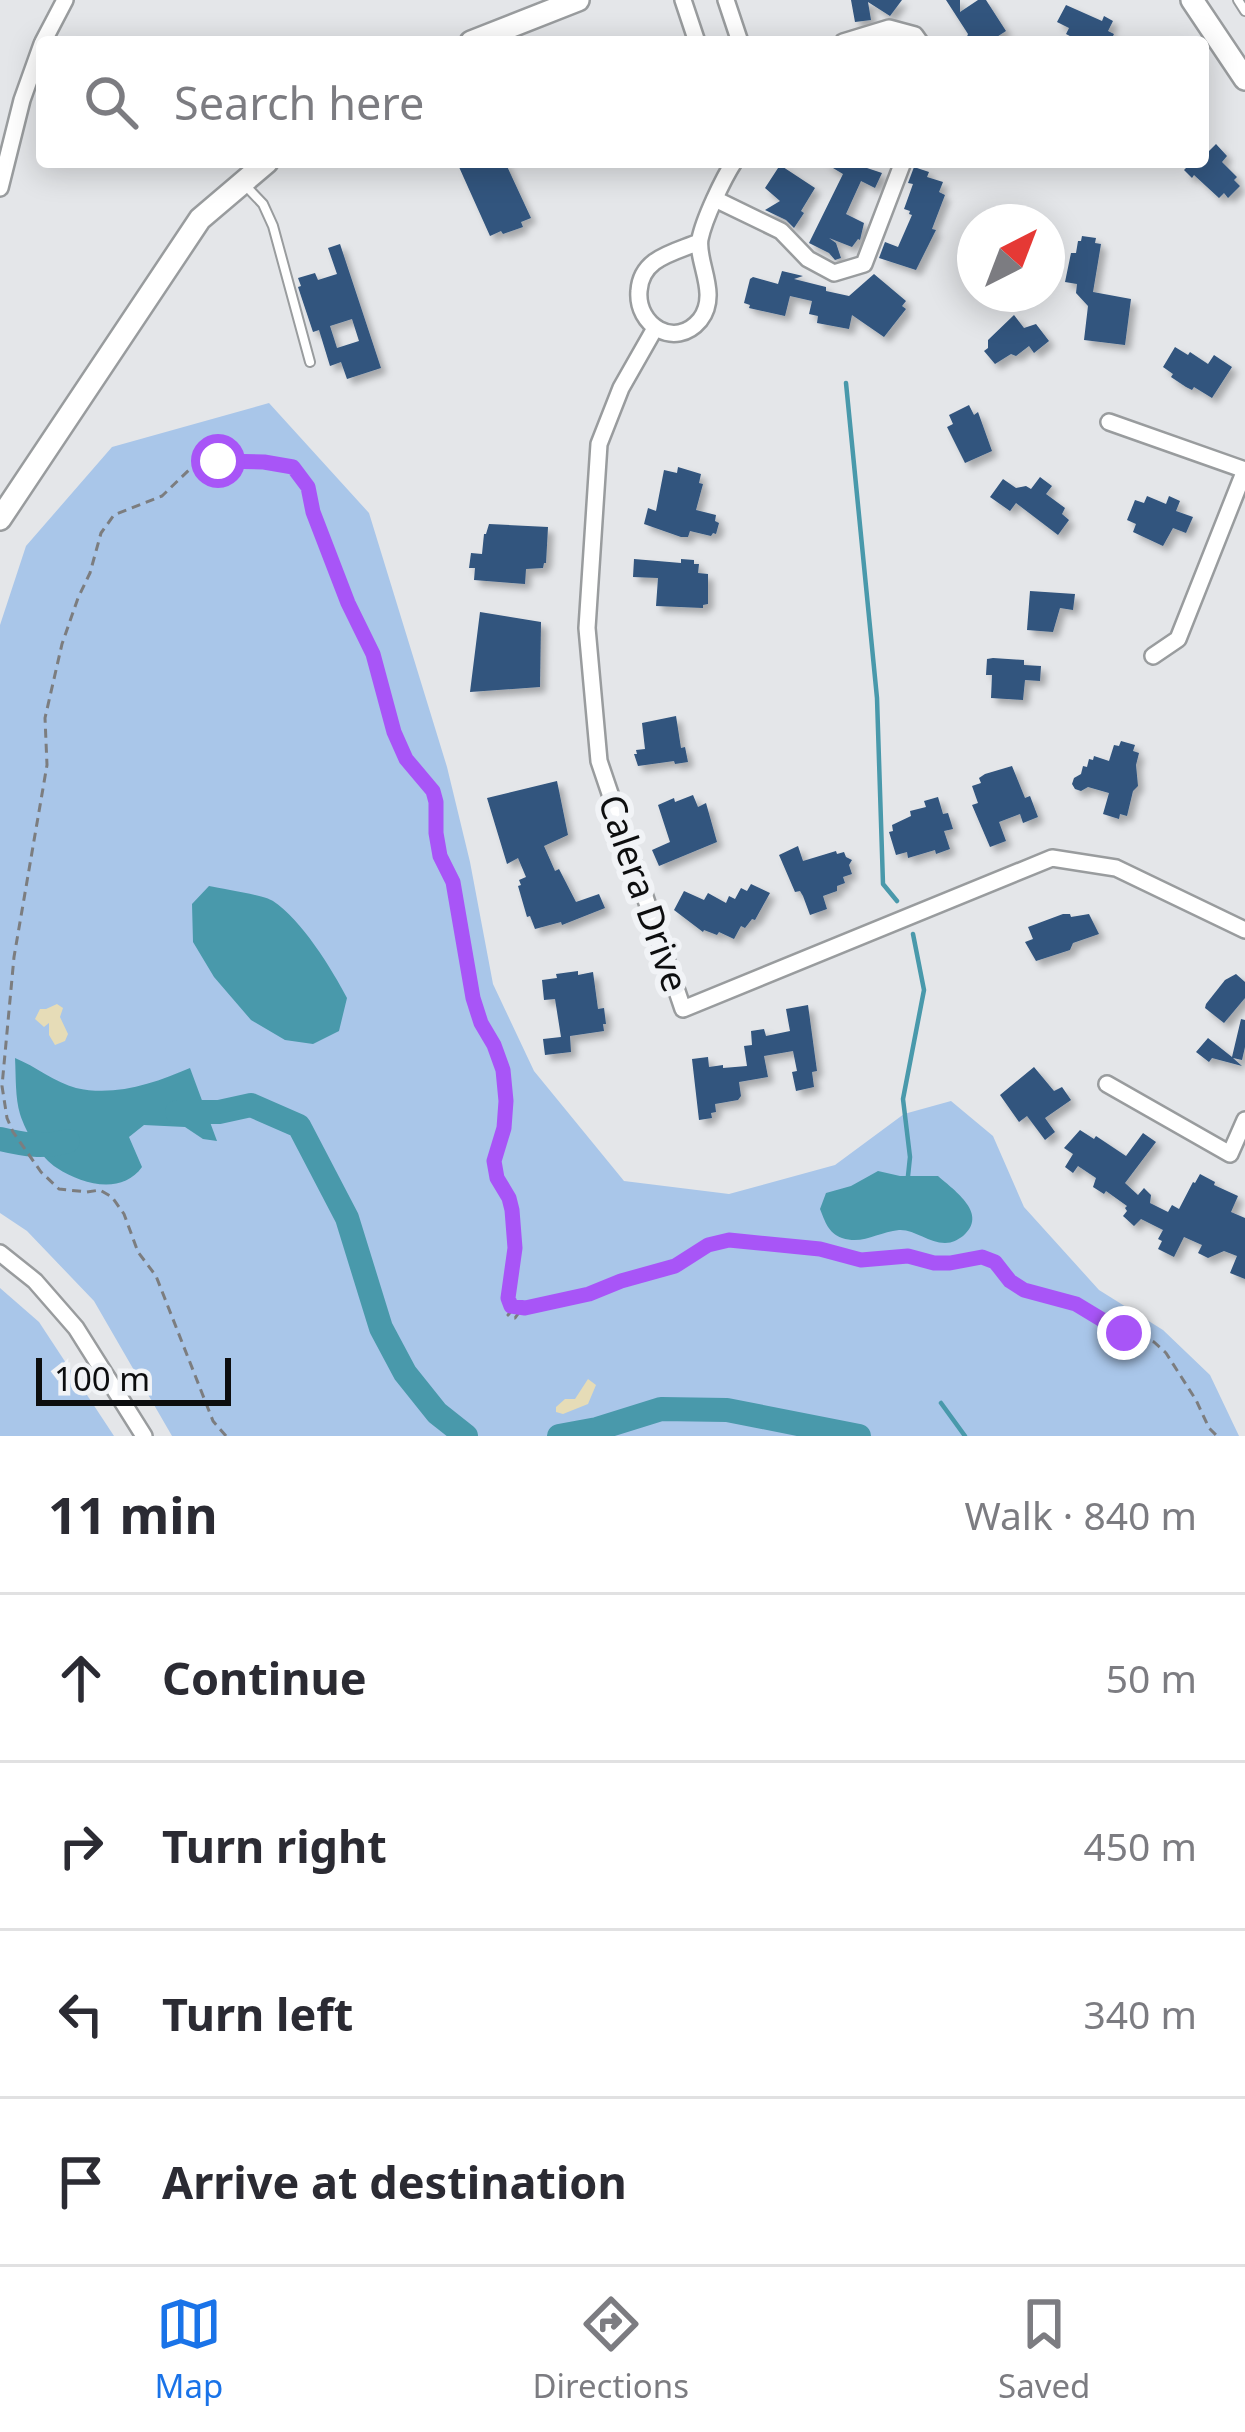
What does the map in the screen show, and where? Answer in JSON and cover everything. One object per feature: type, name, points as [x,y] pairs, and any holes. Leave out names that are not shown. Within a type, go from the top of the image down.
[{"type":"street","points":[[46,36],[65,0]]},
{"type":"street","points":[[486,36],[578,0]]},
{"type":"street","points":[[683,0],[695,36]]},
{"type":"street","points":[[726,0],[738,36]]},
{"type":"street","points":[[1192,0],[1245,79]]},
{"type":"street","points":[[862,36],[889,28],[916,36]]},
{"type":"street","points":[[0,188],[36,60]]},
{"type":"street","points":[[0,519],[200,219],[260,168]]},
{"type":"street","points":[[716,200],[781,231],[808,260],[834,273],[864,263],[901,168]]},
{"type":"street","points":[[699,242],[655,259],[642,276],[638,295],[654,329],[679,332],[699,320],[706,307],[708,288],[699,242],[722,171]]},
{"type":"street","name":"Calera Drive","points":[[654,329],[621,388],[599,444],[586,628],[598,761],[683,1009],[1052,858],[1116,868],[1245,930]]},
{"type":"street","points":[[1109,422],[1245,470],[1178,639],[1153,656]]},
{"type":"street","points":[[1107,1084],[1230,1154],[1245,1120]]},
{"type":"street","points":[[0,1253],[35,1281],[76,1328],[145,1436]]},
{"type":"lane","points":[[1238,0],[1245,10]]},
{"type":"lane","points":[[243,183],[273,226],[310,362]]},
{"type":"path","points":[[226,1436],[213,1421],[156,1276],[138,1252],[124,1214],[100,1190],[59,1189],[41,1172],[7,1118],[2,1086],[14,958],[47,765],[45,718],[62,644],[101,533],[114,515],[162,496],[190,469],[218,461],[293,467],[308,487],[348,603],[373,654],[394,732],[406,759],[433,791],[440,856],[453,882],[473,998],[503,1070],[504,1128],[494,1161],[512,1210],[511,1306],[525,1308],[589,1294],[675,1266],[708,1245],[729,1240],[820,1249],[861,1260],[908,1256],[950,1263],[982,1257],[995,1262],[1024,1290],[1076,1304],[1124,1333],[1154,1342],[1217,1436]]},
{"type":"shaded area","points":[[269,403],[369,513],[447,767],[493,984],[534,1071],[624,1181],[729,1194],[835,1165],[904,1114],[951,1101],[993,1136],[1024,1207],[1099,1290],[1163,1330],[1210,1375],[1239,1436],[172,1436],[94,1301],[27,1231],[0,1213],[0,625],[26,546],[112,447]]},
{"type":"shaded area","points":[[209,886],[268,899],[305,932],[347,998],[339,1031],[313,1044],[285,1040],[251,1020],[214,977],[193,942],[192,904]]},
{"type":"shaded area","points":[[15,1058],[68,1086],[105,1091],[134,1087],[190,1068],[217,1141],[203,1139],[185,1127],[144,1125],[129,1137],[142,1167],[134,1176],[113,1184],[78,1179],[51,1164],[30,1137],[18,1108]]},
{"type":"shaded area","points":[[878,1171],[938,1176],[967,1203],[970,1228],[948,1243],[905,1230],[857,1240],[837,1236],[820,1209],[826,1193]]},
{"type":"shaded area","points":[[0,1288],[39,1322],[114,1436],[0,1436]]},
{"type":"sand","points":[[57,1004],[63,1008],[60,1017],[68,1034],[55,1045],[49,1023],[44,1027],[35,1019],[40,1009]]},
{"type":"sand","points":[[588,1379],[596,1385],[588,1404],[563,1414],[556,1412],[565,1399],[575,1399]]},
{"type":"building","points":[[851,0],[902,0],[890,16],[868,2],[871,20],[855,22]]},
{"type":"building","points":[[946,0],[960,0],[960,12],[986,0],[1006,31],[998,36],[968,34]]},
{"type":"building","points":[[1066,5],[1113,21],[1108,31],[1114,34],[1070,36],[1069,28],[1057,22]]},
{"type":"building","points":[[1216,144],[1227,156],[1222,162],[1237,177],[1234,180],[1240,186],[1228,198],[1224,193],[1219,198],[1184,170],[1209,168],[1209,151]]},
{"type":"building","points":[[459,168],[508,168],[531,218],[521,222],[523,227],[490,236]]},
{"type":"building","points":[[778,168],[785,168],[815,188],[794,228],[765,210],[780,201],[765,188]]},
{"type":"building","points":[[833,168],[882,173],[875,188],[861,181],[846,214],[864,223],[860,240],[852,247],[829,238],[841,258],[835,260],[809,243],[843,174]]},
{"type":"building","points":[[917,168],[943,182],[939,192],[945,195],[932,229],[936,230],[916,270],[879,258],[885,242],[898,247],[912,215],[904,209],[913,184],[908,183]]},
{"type":"building","points":[[1082,236],[1096,238],[1095,243],[1101,244],[1093,292],[1131,299],[1125,345],[1084,340],[1088,306],[1076,293],[1077,284],[1065,282],[1071,253],[1076,253]]},
{"type":"building","points":[[340,244],[381,368],[347,379],[341,362],[330,366],[298,287],[298,278],[315,273],[318,280],[337,274],[328,248]],"holes":[[[352,319],[359,341],[337,348],[330,326]]]},
{"type":"building","points":[[782,271],[849,296],[874,274],[906,301],[902,306],[906,309],[884,337],[852,315],[849,329],[817,323],[818,316],[809,314],[812,301],[790,296],[785,316],[744,303],[750,279],[778,284]]},
{"type":"building","points":[[1014,315],[1024,328],[1036,324],[1049,341],[1034,353],[1029,346],[995,364],[984,351],[988,340]]},
{"type":"building","points":[[1175,347],[1208,364],[1214,355],[1232,367],[1212,398],[1186,387],[1163,367]]},
{"type":"building","points":[[969,405],[974,415],[978,412],[992,451],[965,463],[947,427],[953,424],[949,415]]},
{"type":"building","points":[[678,467],[701,474],[696,510],[716,515],[716,534],[690,531],[688,537],[681,537],[644,524],[648,508],[656,511],[664,470],[677,473]]},
{"type":"building","points":[[1040,477],[1052,486],[1046,494],[1065,508],[1062,514],[1069,520],[1058,535],[1016,503],[1010,511],[990,497],[1003,479],[1016,488],[1031,489]]},
{"type":"building","points":[[1147,496],[1166,504],[1169,496],[1180,501],[1176,511],[1193,517],[1186,533],[1173,528],[1163,546],[1133,532],[1136,524],[1127,520],[1135,500],[1144,503]]},
{"type":"building","points":[[489,524],[548,527],[546,563],[543,568],[526,569],[525,584],[474,580],[475,568],[469,568],[471,553],[482,554]]},
{"type":"building","points":[[634,559],[694,560],[699,564],[698,573],[708,574],[708,604],[703,608],[656,606],[658,578],[633,577]]},
{"type":"building","points":[[1030,591],[1075,594],[1073,610],[1060,608],[1053,632],[1027,630]]},
{"type":"building","points":[[480,612],[541,622],[540,687],[470,692]]},
{"type":"building","points":[[987,659],[1041,666],[1040,681],[1025,680],[1023,700],[991,698],[992,675],[986,675]]},
{"type":"building","points":[[676,716],[688,762],[638,766],[634,754],[645,749],[642,723]]},
{"type":"building","points":[[1121,741],[1135,745],[1133,751],[1139,753],[1138,786],[1127,816],[1120,814],[1119,819],[1103,814],[1109,793],[1088,787],[1081,791],[1072,784],[1089,759],[1109,761],[1114,745]]},
{"type":"building","points":[[1012,766],[1038,817],[1023,823],[1020,814],[999,822],[1006,841],[990,847],[972,805],[978,803],[972,786],[981,783],[979,778],[985,774]]},
{"type":"building","points":[[557,781],[568,835],[544,846],[576,902],[599,894],[605,908],[562,925],[535,929],[518,886],[526,877],[518,858],[507,864],[487,798]]},
{"type":"building","points":[[693,795],[698,807],[706,803],[717,842],[659,866],[652,850],[670,842],[658,805]]},
{"type":"building","points":[[938,797],[953,829],[944,831],[950,849],[908,858],[907,852],[896,855],[889,832],[892,825],[911,816],[910,811],[926,807],[924,801]]},
{"type":"building","points":[[798,846],[803,861],[836,851],[852,860],[852,874],[843,877],[845,883],[823,896],[827,909],[810,915],[779,855]]},
{"type":"building","points":[[751,884],[770,893],[755,920],[741,926],[734,939],[703,932],[674,910],[684,891],[704,900],[708,893],[726,903],[729,896],[735,899],[741,888],[747,891]]},
{"type":"building","points":[[1063,914],[1089,914],[1099,934],[1036,961],[1025,942],[1033,939],[1028,927]]},
{"type":"building","points":[[578,971],[578,975],[593,972],[598,1009],[604,1008],[604,1031],[570,1036],[571,1052],[545,1055],[543,1039],[561,1037],[555,999],[544,1000],[542,980]]},
{"type":"building","points":[[1236,974],[1245,982],[1245,998],[1224,1023],[1205,1008],[1225,980]]},
{"type":"building","points":[[808,1005],[817,1071],[812,1072],[814,1087],[796,1091],[793,1051],[764,1056],[768,1077],[739,1082],[738,1100],[715,1104],[712,1118],[699,1120],[692,1059],[708,1057],[709,1067],[747,1066],[744,1046],[752,1045],[751,1031],[764,1029],[766,1036],[790,1031],[786,1009]]},
{"type":"building","points":[[1241,1019],[1245,1020],[1245,1047],[1242,1060],[1233,1058],[1242,1066],[1212,1058],[1209,1062],[1196,1052],[1208,1038],[1232,1057]]},
{"type":"building","points":[[1034,1067],[1054,1091],[1062,1087],[1071,1100],[1045,1118],[1055,1132],[1045,1140],[1027,1116],[1019,1122],[1000,1095]]},
{"type":"building","points":[[1080,1130],[1126,1156],[1143,1133],[1156,1142],[1125,1183],[1138,1195],[1144,1188],[1151,1195],[1150,1203],[1168,1212],[1172,1205],[1179,1209],[1200,1174],[1238,1196],[1231,1212],[1245,1218],[1245,1279],[1230,1273],[1237,1256],[1224,1251],[1208,1258],[1198,1253],[1202,1245],[1184,1237],[1174,1257],[1158,1249],[1163,1230],[1141,1219],[1134,1226],[1123,1216],[1127,1206],[1093,1187],[1096,1178],[1078,1166],[1073,1173],[1065,1167],[1073,1154],[1064,1148]]},
{"type":"waterway","points":[[846,383],[877,698],[883,884],[897,901]]},
{"type":"waterway","points":[[908,1176],[903,1099],[924,990],[913,934]]},
{"type":"waterway","points":[[177,1112],[219,1112],[251,1105],[299,1126],[347,1218],[381,1328],[405,1373],[437,1413],[466,1436]]},
{"type":"waterway","points":[[0,1139],[34,1145],[68,1141]]},
{"type":"waterway","points":[[941,1403],[965,1436]]},
{"type":"waterway","points":[[559,1436],[661,1409],[727,1410],[859,1436]]},
{"type":"route","points":[[218,461],[293,467],[308,487],[348,603],[373,654],[394,732],[406,759],[433,791],[440,856],[453,882],[473,998],[503,1070],[504,1128],[494,1161],[512,1210],[511,1306],[525,1308],[589,1294],[675,1266],[708,1245],[729,1240],[820,1249],[861,1260],[908,1256],[950,1263],[982,1257],[995,1262],[1024,1290],[1076,1304],[1124,1333]]}]
